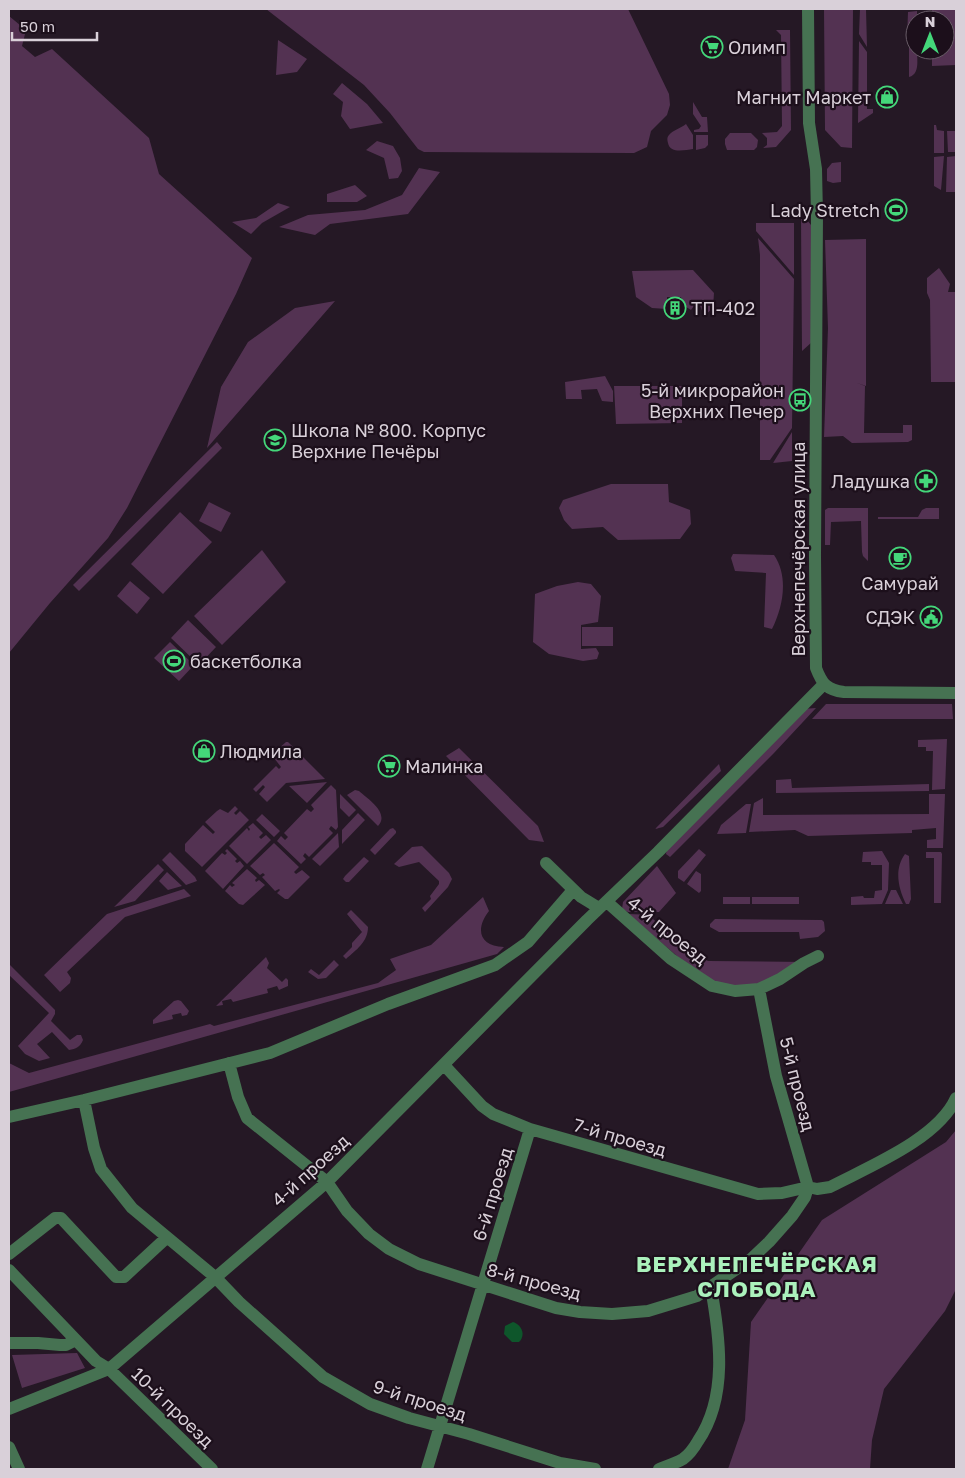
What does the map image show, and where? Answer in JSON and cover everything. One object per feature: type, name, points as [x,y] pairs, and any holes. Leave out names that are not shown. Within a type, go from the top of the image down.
[{"type":"street","name":"Верхнепечёрская улица","points":[[808,9],[809,122],[815,154],[817,215],[815,655],[816,668],[824,684]]},
{"type":"street","points":[[546,863],[581,897],[603,905],[824,684],[834,691],[844,692],[956,693]]},
{"type":"street","points":[[9,1116],[84,1100],[270,1053],[388,1004],[495,965],[528,942],[573,890]]},
{"type":"street","name":"4-й проезд","points":[[9,1409],[109,1369],[327,1182],[603,905],[671,959],[712,986],[735,991],[759,989],[780,979],[818,956]]},
{"type":"street","name":"5-й проезд","points":[[759,989],[776,1076],[808,1187]]},
{"type":"street","name":"8-й проезд","points":[[229,1063],[238,1097],[248,1118],[327,1182],[347,1212],[389,1249],[419,1264],[556,1308],[612,1314],[648,1311],[678,1304],[697,1296],[751,1259],[769,1242],[792,1216],[805,1197],[808,1187]]},
{"type":"street","name":"7-й проезд","points":[[444,1065],[482,1106],[493,1114],[530,1129],[758,1194],[782,1193],[808,1187]]},
{"type":"street","points":[[808,1187],[817,1189],[830,1187],[907,1147],[941,1120],[952,1108],[956,1098]]},
{"type":"street","name":"9-й проезд","points":[[84,1100],[94,1148],[102,1169],[132,1208],[215,1277],[239,1302],[323,1377],[370,1404],[409,1418],[560,1462],[595,1469]]},
{"type":"street","name":"6-й проезд","points":[[427,1469],[530,1129]]},
{"type":"street","points":[[9,1254],[55,1218],[60,1218],[116,1277],[120,1278],[124,1277],[163,1241]]},
{"type":"street","name":"10-й проезд","points":[[9,1270],[96,1361],[109,1369],[212,1469]]},
{"type":"street","points":[[659,1469],[684,1458],[692,1451],[703,1434],[715,1403],[719,1372],[719,1331],[711,1288]]},
{"type":"street","points":[[9,1343],[38,1343],[60,1346],[76,1340]]},
{"type":"street","points":[[9,1447],[20,1469]]},
{"type":"shaded area","points":[[266,9],[628,9],[669,94],[670,105],[667,115],[651,131],[647,147],[634,153],[424,152],[418,149],[390,113],[364,85]]},
{"type":"shaded area","points":[[824,9],[853,9],[852,148],[841,147],[825,130]]},
{"type":"shaded area","points":[[860,9],[866,9],[867,47],[859,34]]},
{"type":"shaded area","points":[[956,9],[956,65],[932,66],[932,60],[955,60],[955,10],[932,10]]},
{"type":"shaded area","points":[[9,16],[26,30],[22,46],[35,57],[52,49],[149,138],[159,174],[252,258],[236,294],[127,508],[108,538],[50,603],[9,653],[10,276]]},
{"type":"shaded area","points":[[776,30],[790,30],[791,130],[776,147],[763,148],[767,145],[767,138],[762,133],[777,132],[782,126],[781,35]]},
{"type":"shaded area","points":[[278,40],[307,59],[297,72],[276,75]]},
{"type":"shaded area","points":[[859,41],[867,52],[867,109],[873,109],[873,113],[858,123]]},
{"type":"shaded area","points":[[909,60],[917,60],[915,73],[909,77]]},
{"type":"shaded area","points":[[342,83],[367,104],[383,123],[350,129],[341,116],[343,102],[333,94]]},
{"type":"shaded area","points":[[693,102],[702,117],[707,117],[708,132],[694,132],[694,130],[699,129],[701,126],[693,114]]},
{"type":"shaded area","points":[[686,124],[693,135],[693,149],[672,149],[669,146],[668,136]]},
{"type":"shaded area","points":[[934,125],[936,125],[937,130],[944,131],[944,153],[934,153]]},
{"type":"shaded area","points":[[947,131],[956,131],[956,152],[948,152]]},
{"type":"shaded area","points":[[730,133],[751,133],[758,140],[757,147],[754,150],[727,150],[725,139]]},
{"type":"shaded area","points":[[696,135],[708,135],[708,145],[705,148],[696,150]]},
{"type":"shaded area","points":[[377,141],[393,146],[400,158],[402,171],[398,178],[389,179],[384,158],[366,150]]},
{"type":"shaded area","points":[[944,156],[941,190],[934,186],[934,157]]},
{"type":"shaded area","points":[[956,156],[956,192],[946,192],[947,157]]},
{"type":"shaded area","points":[[841,162],[841,182],[833,183],[827,181],[827,169],[832,163]]},
{"type":"shaded area","points":[[419,168],[440,172],[408,214],[330,224],[315,235],[279,227],[308,215],[365,210],[402,195]]},
{"type":"shaded area","points":[[355,185],[367,196],[357,202],[327,202],[327,194]]},
{"type":"shaded area","points":[[278,203],[290,207],[262,223],[251,234],[232,222],[256,218]]},
{"type":"shaded area","points":[[801,219],[807,220],[811,225],[812,342],[802,351]]},
{"type":"shaded area","points":[[756,223],[794,223],[794,275],[756,231]]},
{"type":"shaded area","points":[[758,238],[794,279],[792,428],[770,460],[760,460],[760,255]]},
{"type":"shaded area","points":[[866,239],[866,386],[857,383],[865,386],[864,433],[903,433],[903,425],[912,425],[912,440],[908,442],[852,443],[843,436],[824,437],[828,328],[825,240]]},
{"type":"shaded area","points":[[939,268],[950,284],[948,292],[956,292],[956,382],[931,382],[930,300],[927,293],[927,278]]},
{"type":"shaded area","points":[[693,270],[714,293],[713,308],[704,316],[698,300],[691,310],[683,305],[681,297],[667,297],[667,309],[652,308],[636,297],[632,271]]},
{"type":"shaded area","points":[[335,301],[207,448],[221,387],[248,342],[295,308]]},
{"type":"shaded area","points":[[605,376],[613,391],[613,402],[602,401],[597,389],[581,390],[582,399],[566,399],[565,382]]},
{"type":"shaded area","points":[[614,386],[682,386],[682,423],[616,424]]},
{"type":"shaded area","points":[[792,432],[792,461],[773,463]]},
{"type":"shaded area","points":[[217,442],[222,448],[79,591],[73,585]]},
{"type":"shaded area","points":[[611,484],[668,484],[669,502],[690,510],[691,524],[680,539],[618,540],[603,527],[572,529],[564,520],[559,508],[563,500]]},
{"type":"shaded area","points":[[209,502],[231,513],[221,532],[199,521]]},
{"type":"shaded area","points":[[828,508],[868,508],[868,561],[862,552],[861,521],[831,522],[830,545],[825,545],[825,510]]},
{"type":"shaded area","points":[[926,508],[939,508],[939,519],[878,519],[878,517],[918,517],[922,510]]},
{"type":"shaded area","points":[[180,512],[212,542],[163,594],[131,564]]},
{"type":"shaded area","points":[[262,550],[286,582],[222,645],[194,616]]},
{"type":"shaded area","points":[[733,554],[774,555],[779,564],[782,573],[783,592],[779,611],[772,629],[764,627],[766,573],[735,571],[731,558]]},
{"type":"shaded area","points":[[130,581],[150,598],[137,614],[117,596]]},
{"type":"shaded area","points":[[578,582],[591,584],[601,596],[598,622],[581,625],[581,649],[596,648],[599,653],[597,659],[583,661],[549,654],[533,642],[535,594],[557,586]]},
{"type":"shaded area","points":[[188,620],[216,647],[199,665],[171,638]]},
{"type":"shaded area","points":[[582,627],[613,627],[613,646],[582,646]]},
{"type":"shaded area","name":"баскетболка","points":[[170,642],[194,665],[179,681],[154,658]]},
{"type":"shaded area","points":[[826,704],[952,704],[953,719],[812,719]]},
{"type":"shaded area","points":[[816,708],[670,857],[666,854],[667,848],[802,709]]},
{"type":"shaded area","points":[[947,739],[945,789],[932,790],[933,751],[926,751],[926,747],[918,747],[918,740]]},
{"type":"shaded area","points":[[286,742],[325,779],[286,783],[267,802],[259,794],[265,787],[263,785],[256,792],[253,789],[276,766],[279,769],[281,767],[274,758],[277,750]]},
{"type":"shaded area","points":[[459,748],[538,826],[544,842],[529,840],[446,756]]},
{"type":"shaded area","points":[[719,764],[721,771],[663,827],[655,829]]},
{"type":"shaded area","points":[[791,779],[792,788],[929,784],[929,791],[776,793],[776,780]]},
{"type":"shaded area","points":[[327,782],[307,803],[289,786]]},
{"type":"shaded area","points":[[331,785],[336,790],[338,827],[336,830],[331,826],[329,829],[333,833],[309,857],[305,853],[303,856],[306,859],[301,864],[277,841],[281,836],[285,840],[288,837],[284,833],[307,809],[311,812],[314,809],[311,805]]},
{"type":"shaded area","points":[[355,790],[359,791],[380,811],[381,821],[378,826],[347,795]]},
{"type":"shaded area","points":[[340,794],[356,810],[349,817],[340,808]]},
{"type":"shaded area","points":[[929,794],[945,794],[943,848],[927,848],[927,840],[936,839],[936,828],[912,830],[912,833],[808,836],[795,830],[749,832],[754,803],[763,798],[763,815],[929,814]]},
{"type":"shaded area","points":[[746,804],[751,804],[746,833],[717,834],[721,825]]},
{"type":"shaded area","points":[[235,806],[238,809],[234,813],[236,815],[240,811],[249,820],[202,867],[185,851],[185,844],[203,825],[213,834],[215,832],[205,822],[220,809],[228,813]]},
{"type":"shaded area","points":[[358,813],[365,820],[342,844],[342,830]]},
{"type":"shaded area","points":[[262,814],[280,831],[274,837],[256,820]]},
{"type":"shaded area","points":[[253,823],[263,833],[259,837],[261,839],[266,835],[271,840],[247,864],[229,846],[247,828],[249,831],[248,827]]},
{"type":"shaded area","points":[[393,828],[396,833],[375,855],[370,850]]},
{"type":"shaded area","points":[[338,833],[339,847],[320,866],[312,859]]},
{"type":"shaded area","points":[[274,843],[299,867],[294,872],[296,874],[302,870],[310,877],[288,899],[277,893],[279,889],[275,891],[262,877],[265,875],[263,873],[260,875],[250,866]]},
{"type":"shaded area","points":[[422,846],[449,873],[452,879],[448,887],[425,912],[422,908],[431,899],[430,896],[439,884],[439,881],[419,862],[399,867],[394,864],[412,847]]},
{"type":"shaded area","points":[[227,849],[237,859],[235,861],[237,863],[240,861],[244,866],[223,889],[205,871],[222,853],[225,855],[227,853],[225,851]]},
{"type":"shaded area","points":[[699,849],[706,855],[684,882],[678,878],[678,871]]},
{"type":"shaded area","points":[[882,851],[889,863],[888,890],[882,904],[851,905],[851,897],[863,896],[864,898],[874,898],[875,891],[882,890],[882,865],[871,865],[871,862],[862,862],[863,852]]},
{"type":"shaded area","points":[[170,852],[197,881],[186,885],[162,860]]},
{"type":"shaded area","points":[[926,852],[941,852],[942,854],[941,903],[934,903],[934,858],[926,858]]},
{"type":"shaded area","points":[[905,854],[909,856],[911,899],[909,904],[906,904],[903,898],[898,879],[899,866]]},
{"type":"shaded area","points":[[364,857],[369,861],[349,882],[346,882],[343,879],[345,876]]},
{"type":"shaded area","points":[[158,864],[164,870],[135,901],[114,907]]},
{"type":"shaded area","points":[[657,866],[676,893],[659,912],[628,912],[622,909],[623,902]]},
{"type":"shaded area","points":[[247,869],[257,878],[256,882],[259,880],[265,885],[243,905],[239,904],[225,891],[230,885],[232,887],[235,885],[232,883]]},
{"type":"shaded area","points":[[696,871],[701,874],[701,891],[699,893],[687,884]]},
{"type":"shaded area","points":[[167,872],[182,886],[168,890],[159,881]]},
{"type":"shaded area","points":[[184,889],[191,896],[125,917],[67,972],[71,978],[70,983],[60,992],[44,975],[107,914]]},
{"type":"shaded area","points":[[891,890],[896,890],[903,904],[885,904]]},
{"type":"shaded area","points":[[483,897],[489,911],[482,924],[482,935],[489,943],[504,947],[497,954],[9,1092],[9,1063],[29,1073],[210,1024],[214,1026],[378,983],[396,970],[390,959],[431,945]]},
{"type":"shaded area","points":[[723,897],[750,897],[750,904],[723,904]]},
{"type":"shaded area","points":[[752,897],[799,897],[799,904],[752,904]]},
{"type":"shaded area","points":[[351,910],[368,927],[366,937],[361,945],[346,959],[343,956],[362,932],[347,914]]},
{"type":"shaded area","points":[[628,914],[655,915],[653,919],[688,950],[708,961],[806,962],[762,988],[712,986]]},
{"type":"shaded area","points":[[715,919],[822,920],[825,931],[818,937],[800,939],[799,932],[719,932],[710,927],[710,924]]},
{"type":"shaded area","points":[[266,957],[269,963],[267,968],[282,982],[286,978],[288,986],[279,990],[277,986],[267,989],[268,993],[233,1002],[231,999],[222,1001],[223,1005],[216,1006]]},
{"type":"shaded area","points":[[334,960],[339,965],[326,978],[318,979],[308,972],[311,969],[319,975]]},
{"type":"shaded area","points":[[9,964],[55,1010],[51,1021],[70,1040],[77,1035],[81,1035],[83,1040],[79,1046],[69,1050],[52,1032],[37,1044],[50,1058],[39,1061],[25,1054],[18,1046],[49,1013],[9,975]]},
{"type":"shaded area","points":[[178,1000],[189,1011],[187,1015],[182,1016],[181,1013],[172,1015],[173,1019],[153,1024],[153,1020],[174,1001]]},
{"type":"shaded area","points":[[956,1130],[956,1289],[945,1311],[884,1389],[872,1440],[870,1469],[728,1469],[745,1420],[751,1322],[822,1220],[946,1142]]},
{"type":"shaded area","points":[[513,1322],[519,1325],[523,1333],[519,1342],[512,1342],[504,1334],[505,1326]]},
{"type":"shaded area","points":[[77,1353],[85,1368],[22,1388],[12,1355]]},
{"type":"place","name":"Олимп","points":[[712,47]]},
{"type":"place","name":"Магнит Маркет","points":[[887,97]]},
{"type":"place","name":"Lady Stretch","points":[[896,210]]},
{"type":"place","name":"ТП-402","points":[[675,308]]},
{"type":"place","name":"5-й микрорайон Верхних Печер","points":[[800,400]]},
{"type":"place","name":"Школа № 800. Корпус Верхние Печёры","points":[[275,440]]},
{"type":"place","name":"Ладушка","points":[[926,481]]},
{"type":"place","name":"Самурай","points":[[900,558]]},
{"type":"place","name":"СДЭК","points":[[931,617]]},
{"type":"place","name":"баскетболка","points":[[174,661]]},
{"type":"place","name":"Людмила","points":[[204,751]]},
{"type":"place","name":"Малинка","points":[[389,766]]},
{"type":"district","name":"ВЕРХНЕПЕЧЁРСКАЯ СЛОБОДА","points":[[757,1276]]}]
